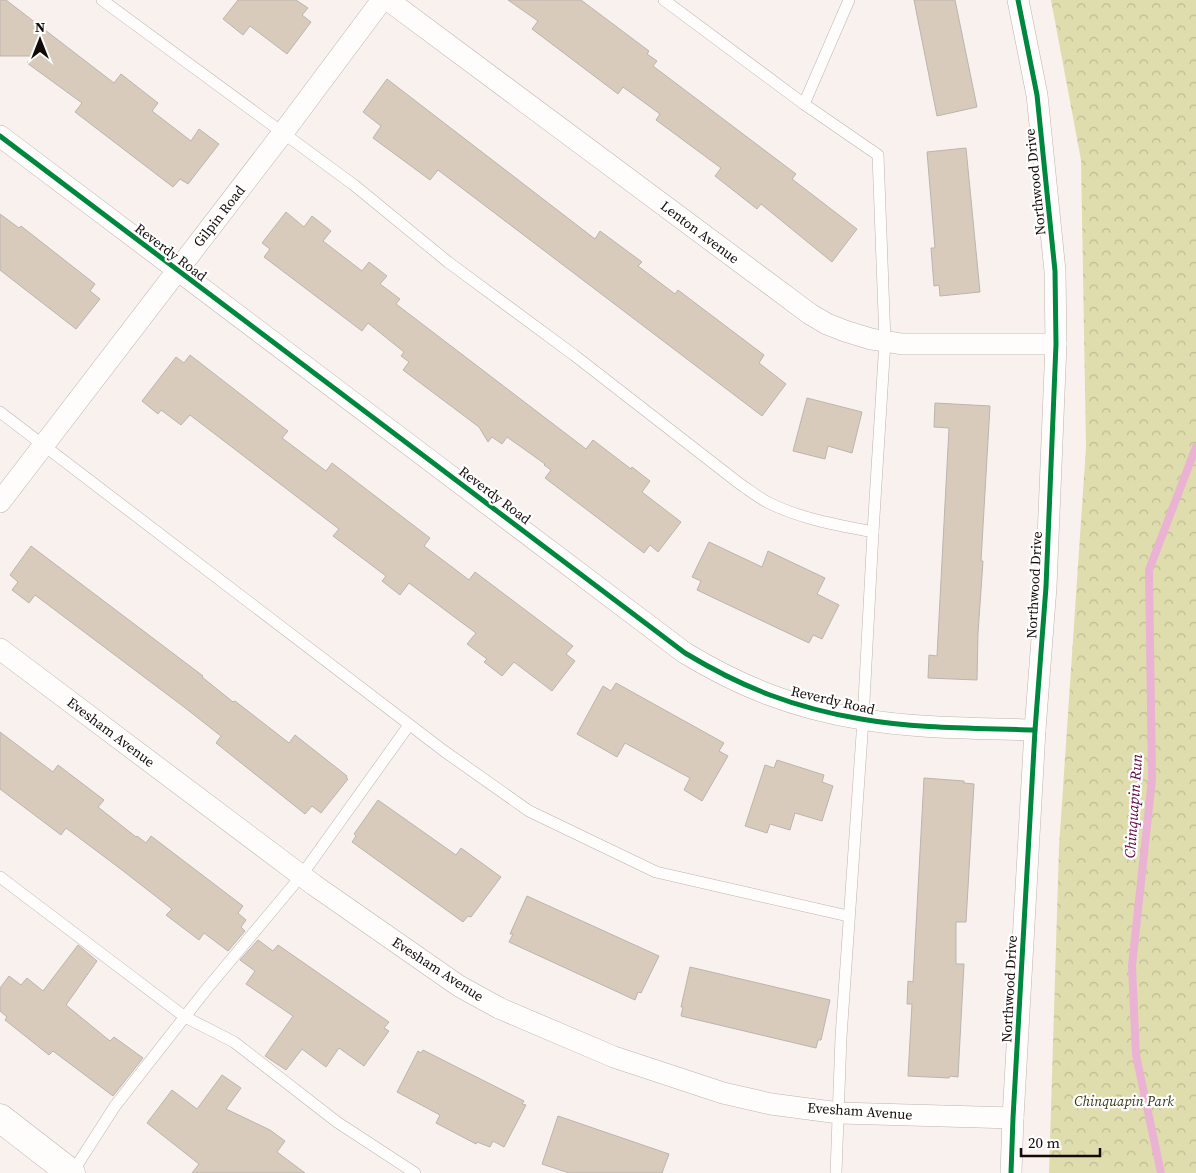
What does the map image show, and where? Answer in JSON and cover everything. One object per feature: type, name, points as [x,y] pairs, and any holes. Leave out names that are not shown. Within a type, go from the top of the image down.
[{"type":"main road","points":[[0,1118],[72,1173]]},
{"type":"street","name":"Gilpin Road","points":[[0,502],[282,134],[382,0]]},
{"type":"street","name":"Lenton Avenue","points":[[388,0],[810,314],[827,324],[845,331],[902,344],[1056,344]]},
{"type":"street","name":"Northwood Drive","points":[[1011,1173],[1035,730],[1046,587],[1056,344],[1055,271],[1038,104],[1018,0]]},
{"type":"street","name":"Reverdy Road","points":[[0,136],[686,653],[719,673],[757,691],[791,703],[863,720],[905,725],[1035,730]]},
{"type":"street","name":"Evesham Avenue","points":[[0,649],[301,876],[459,986],[499,1008],[614,1057],[723,1093],[771,1104],[838,1113],[1013,1118]]},
{"type":"lane","points":[[102,0],[354,185],[448,262],[574,355],[740,484],[769,503],[795,513],[828,523],[872,532]]},
{"type":"lane","points":[[664,0],[804,104],[878,155],[886,341],[872,532],[863,720],[848,916],[836,1173]]},
{"type":"lane","points":[[804,104],[849,0]]},
{"type":"lane","points":[[0,412],[409,725],[529,811],[656,872],[848,916]]},
{"type":"lane","points":[[72,1173],[116,1106],[185,1017],[280,899],[301,876],[409,725]]},
{"type":"lane","points":[[0,877],[185,1017],[234,1042],[336,1122],[415,1173]]},
{"type":"green space","name":"Chinquapin Park","points":[[1051,0],[1196,0],[1196,1173],[1049,1173],[1059,847],[1086,447],[1081,160]]},
{"type":"building","points":[[0,0],[6,0],[114,83],[121,74],[158,103],[152,111],[191,141],[199,129],[219,144],[188,184],[180,179],[173,187],[75,112],[82,103],[27,63],[32,56],[0,56]]},
{"type":"building","points":[[238,0],[296,0],[308,8],[302,15],[311,22],[287,54],[250,26],[243,35],[223,19]]},
{"type":"building","points":[[508,0],[581,0],[649,51],[647,54],[657,61],[653,66],[796,174],[792,179],[857,229],[832,262],[761,204],[757,209],[715,176],[721,168],[656,120],[660,114],[623,87],[618,94],[532,29],[538,21]]},
{"type":"building","points":[[914,0],[955,0],[977,107],[937,116]]},
{"type":"building","points":[[387,79],[595,239],[600,231],[642,262],[638,266],[675,294],[678,290],[764,355],[759,363],[786,384],[762,416],[438,170],[430,180],[373,138],[381,126],[363,112]]},
{"type":"building","points":[[966,148],[980,292],[940,296],[939,285],[934,286],[931,248],[935,248],[927,152]]},
{"type":"building","points":[[286,212],[304,227],[312,216],[331,231],[323,241],[362,271],[369,262],[387,276],[380,284],[400,299],[396,304],[586,449],[593,440],[650,481],[642,492],[681,522],[658,552],[650,545],[644,553],[545,478],[551,470],[507,437],[502,444],[492,437],[488,442],[479,427],[403,370],[409,362],[401,356],[404,352],[368,323],[362,331],[264,257],[270,249],[262,243]]},
{"type":"building","points":[[0,214],[19,228],[21,226],[95,284],[90,291],[100,299],[76,329],[0,270]]},
{"type":"building","points":[[190,355],[288,431],[282,438],[326,471],[332,463],[430,538],[424,546],[469,580],[475,572],[573,646],[566,654],[575,661],[552,691],[514,662],[502,676],[484,662],[487,659],[467,644],[476,633],[409,583],[400,595],[382,581],[386,576],[333,536],[339,529],[190,415],[181,425],[161,410],[158,414],[142,401],[176,357],[184,363]]},
{"type":"building","points":[[807,398],[862,412],[852,453],[828,446],[825,459],[793,451]]},
{"type":"building","points":[[935,403],[990,406],[981,561],[983,561],[977,680],[928,678],[929,655],[937,656],[949,428],[934,427]]},
{"type":"building","points":[[709,542],[762,567],[768,551],[825,578],[817,594],[839,605],[822,639],[813,635],[809,643],[697,590],[701,581],[692,577]]},
{"type":"building","points":[[31,546],[289,743],[295,735],[347,776],[346,778],[348,779],[321,813],[312,806],[305,814],[216,743],[221,736],[184,707],[35,595],[29,603],[12,590],[18,582],[10,575]]},
{"type":"building","points":[[616,683],[724,743],[719,751],[728,756],[702,801],[684,790],[690,778],[625,743],[617,757],[577,734],[603,686],[611,691]]},
{"type":"building","points":[[0,732],[53,772],[58,765],[104,800],[98,807],[136,837],[146,843],[151,836],[243,906],[238,913],[246,920],[241,927],[245,931],[228,951],[204,933],[199,940],[166,915],[172,909],[122,870],[66,828],[61,835],[0,789]]},
{"type":"building","points":[[777,760],[824,775],[822,782],[833,786],[822,821],[795,813],[790,830],[770,824],[767,833],[745,826],[765,765],[774,768]]},
{"type":"building","points":[[924,778],[964,781],[964,783],[974,784],[966,922],[956,922],[956,964],[964,964],[958,1077],[950,1076],[949,1078],[908,1076],[912,1004],[907,1004],[908,981],[913,982]]},
{"type":"building","points":[[378,800],[456,855],[461,848],[501,877],[471,917],[468,916],[463,922],[352,842],[356,836],[354,834]]},
{"type":"building","points":[[527,896],[659,956],[641,993],[638,992],[635,1000],[509,942],[513,934],[510,934]]},
{"type":"building","points":[[258,940],[273,951],[278,945],[389,1022],[384,1028],[389,1031],[364,1066],[339,1048],[326,1067],[302,1049],[286,1070],[265,1056],[293,1016],[246,984],[255,971],[240,960]]},
{"type":"building","points":[[78,945],[97,961],[66,1005],[110,1041],[114,1037],[143,1058],[113,1096],[53,1051],[49,1055],[5,1020],[7,1017],[0,1011],[0,988],[9,976],[21,985],[27,978],[43,991]]},
{"type":"building","points":[[690,967],[830,1000],[821,1040],[818,1040],[816,1048],[681,1016],[683,1007],[681,1007]]},
{"type":"building","points":[[423,1050],[524,1101],[522,1104],[526,1105],[504,1147],[493,1141],[490,1147],[477,1142],[476,1144],[436,1123],[440,1115],[397,1092],[418,1051],[421,1053]]},
{"type":"building","points":[[222,1075],[241,1088],[226,1109],[270,1130],[285,1141],[277,1152],[305,1173],[192,1173],[199,1164],[147,1123],[172,1090],[197,1109]]},
{"type":"building","points":[[558,1116],[669,1154],[662,1173],[569,1173],[542,1164]]},
{"type":"waterway","name":"Chinquapin Run","points":[[1161,1173],[1136,1055],[1132,966],[1152,779],[1149,570],[1196,447]]},
{"type":"cycle path","points":[[1011,1173],[1035,730],[1046,587],[1056,344],[1055,271],[1037,95],[1018,0]]},
{"type":"cycle path","points":[[0,136],[685,653],[728,677],[770,695],[814,709],[861,719],[904,725],[1035,730]]}]
